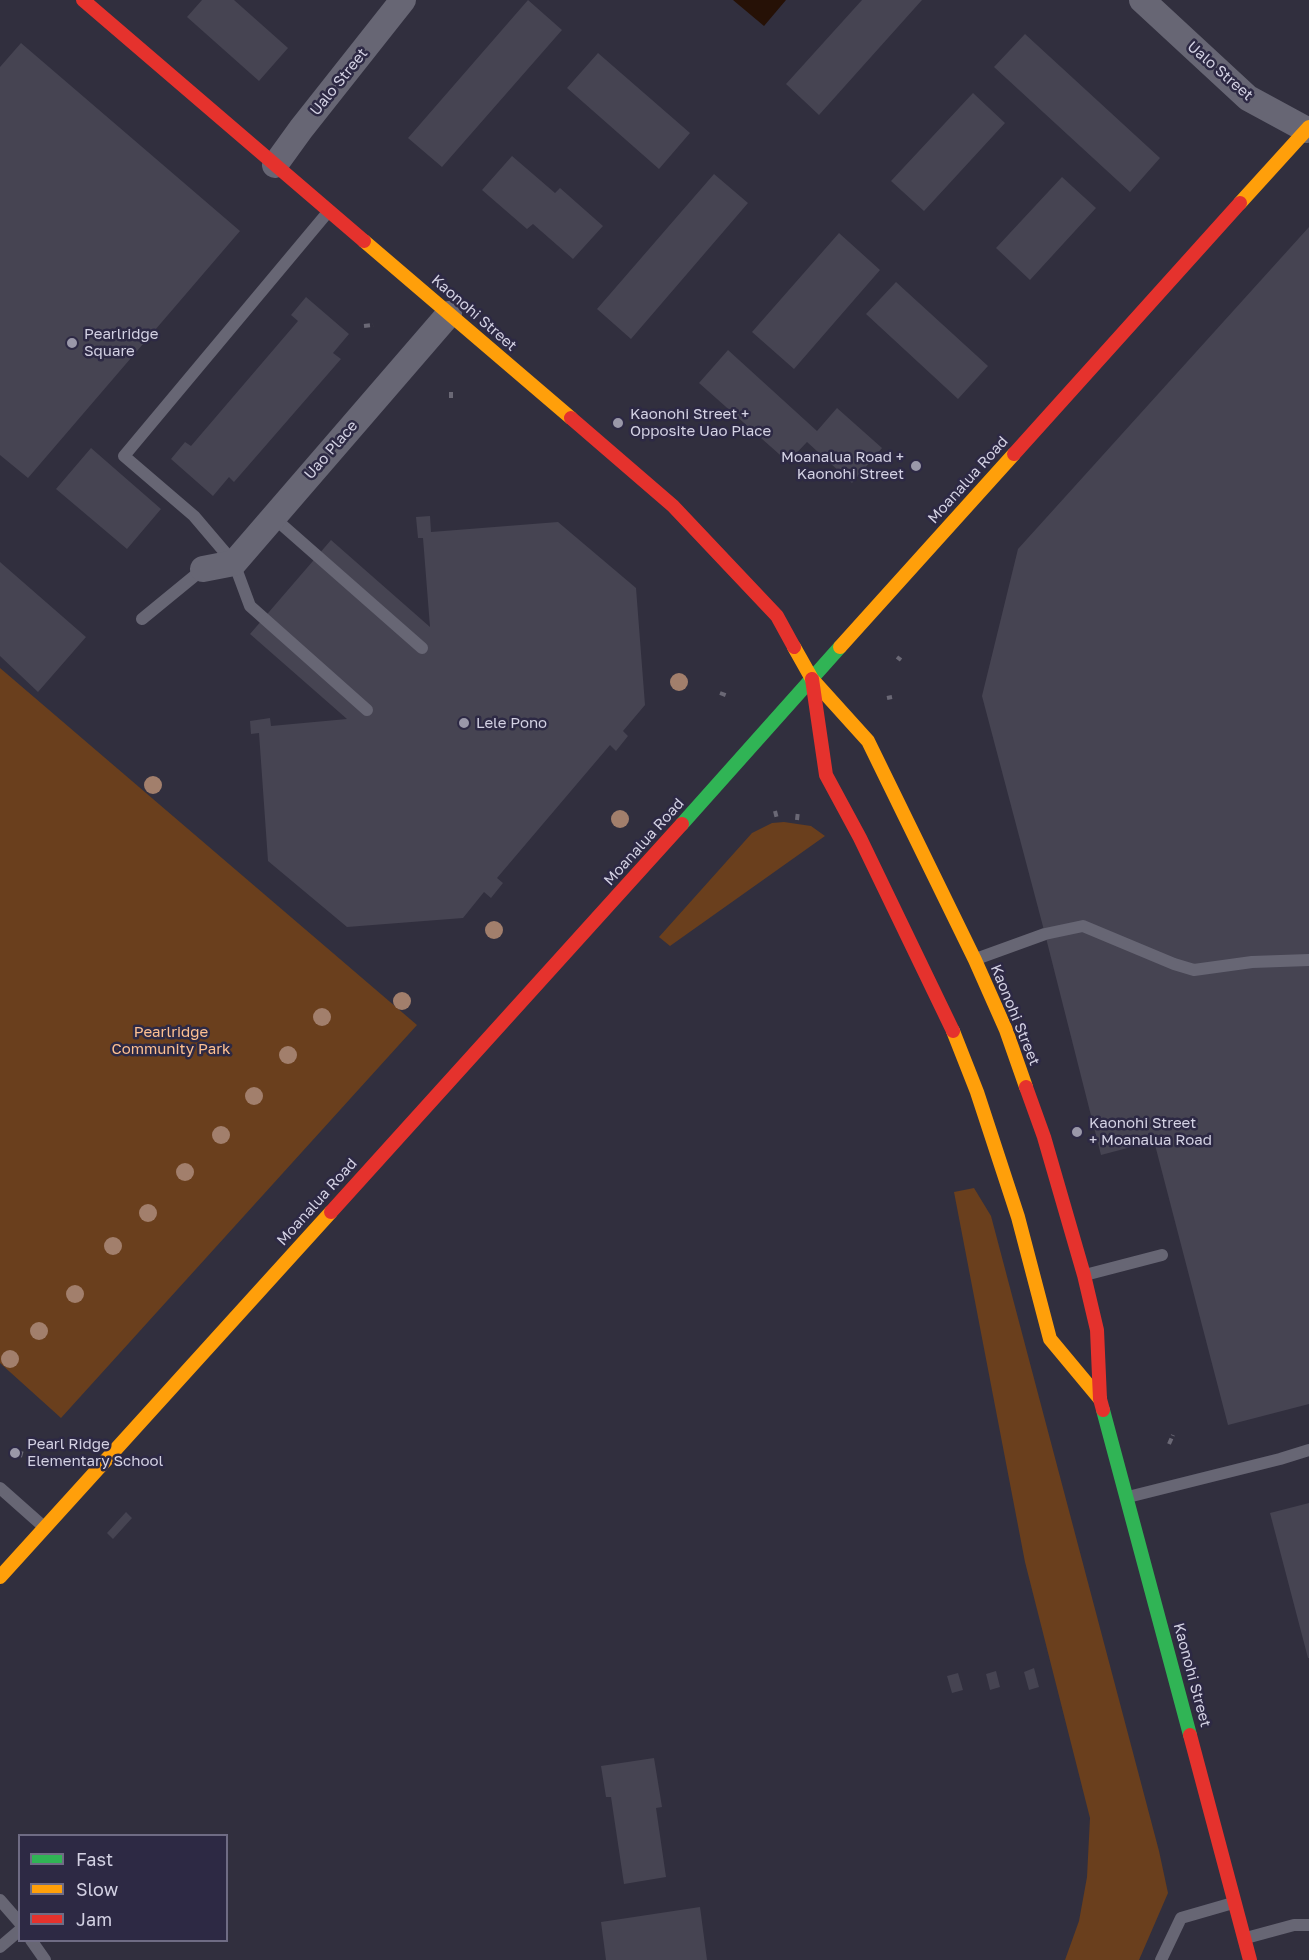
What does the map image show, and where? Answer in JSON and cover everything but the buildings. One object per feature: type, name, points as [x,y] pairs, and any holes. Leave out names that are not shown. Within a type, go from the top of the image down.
[{"type":"street","name":"Kaonohi Street","points":[[83,0],[673,506],[777,616],[812,679],[868,741],[975,960],[1006,1030],[1044,1137],[1084,1275],[1097,1330],[1100,1399],[1250,1960]]},
{"type":"street","name":"Ualo Street","points":[[275,165],[404,0]]},
{"type":"street","name":"Ualo Street","points":[[1142,0],[1248,98],[1308,129]]},
{"type":"street","name":"Moanalua Road","points":[[0,1577],[750,750],[1308,129]]},
{"type":"street","name":"Uao Place","points":[[234,562],[449,314]]},
{"type":"street","points":[[204,569],[234,562]]},
{"type":"street","name":"Kaonohi Street","points":[[812,679],[826,775],[860,838],[923,967],[948,1020],[977,1092],[1017,1217],[1050,1339],[1100,1399]]},
{"type":"lane","points":[[329,211],[124,456],[194,516],[234,562],[250,606],[367,710]]},
{"type":"lane","points":[[273,518],[422,648]]},
{"type":"lane","points":[[142,619],[204,569]]},
{"type":"lane","points":[[975,960],[1045,934],[1083,926],[1194,970],[1252,962],[1309,960]]},
{"type":"lane","points":[[1084,1275],[1162,1255]]},
{"type":"lane","points":[[1128,1497],[1309,1450]]},
{"type":"lane","points":[[0,1488],[45,1528]]},
{"type":"lane","points":[[0,1900],[18,1921]]},
{"type":"lane","points":[[1161,1960],[1168,1954],[1181,1918],[1235,1902]]},
{"type":"lane","points":[[1294,1925],[1309,1915]]},
{"type":"lane","points":[[1245,1939],[1294,1925],[1309,1925]]},
{"type":"lane","points":[[0,1947],[18,1932]]},
{"type":"lane","points":[[32,1942],[45,1960]]},
{"type":"path","points":[[364,326],[373,325]]},
{"type":"path","points":[[451,392],[451,399]]},
{"type":"path","points":[[897,657],[901,660]]},
{"type":"path","points":[[720,693],[728,696]]},
{"type":"path","points":[[776,811],[777,819]]},
{"type":"path","points":[[797,820],[798,811]]},
{"type":"path","points":[[1168,1444],[1173,1435]]},
{"type":"path","points":[[20,1457],[22,1450]]},
{"type":"green space","name":"Pearlridge Community Park","points":[[0,668],[417,1025],[61,1418],[0,1363]]},
{"type":"green space","points":[[784,822],[811,826],[825,836],[670,946],[659,937],[752,833],[772,823]]},
{"type":"green space","points":[[974,1188],[991,1216],[1159,1851],[1168,1893],[1139,1960],[1065,1960],[1079,1921],[1087,1877],[1090,1818],[1025,1562],[954,1192]]},
{"type":"shaded area","points":[[733,0],[786,0],[764,26]]},
{"type":"traffic: fast","points":[[682,824],[840,647]]},
{"type":"traffic: fast","points":[[1103,1410],[1190,1735]]},
{"type":"traffic: slow","points":[[1240,203],[1309,127]]},
{"type":"traffic: slow","points":[[364,241],[571,418]]},
{"type":"traffic: slow","points":[[840,647],[1014,454]]},
{"type":"traffic: slow","points":[[794,647],[812,679],[868,741],[975,960],[1006,1030],[1026,1087]]},
{"type":"traffic: slow","points":[[953,1031],[977,1092],[1018,1217],[1050,1339],[1100,1399]]},
{"type":"traffic: slow","points":[[0,1577],[331,1212]]},
{"type":"traffic: jam","points":[[83,0],[364,241]]},
{"type":"traffic: jam","points":[[1014,454],[1240,203]]},
{"type":"traffic: jam","points":[[571,418],[673,506],[777,616],[794,647]]},
{"type":"traffic: jam","points":[[812,679],[826,775],[860,838],[953,1031]]},
{"type":"traffic: jam","points":[[331,1212],[682,824]]},
{"type":"traffic: jam","points":[[1026,1087],[1044,1137],[1084,1275],[1097,1330],[1100,1399],[1103,1410]]},
{"type":"traffic: jam","points":[[1190,1735],[1250,1960]]},
{"type":"place","name":"Pearlridge Square","points":[[72,343]]},
{"type":"place","name":"Kaonohi Street + Opposite Uao Place","points":[[618,423]]},
{"type":"place","name":"Moanalua Road + Kaonohi Street","points":[[916,466]]},
{"type":"place","name":"Lele Pono","points":[[464,723]]},
{"type":"place","name":"Kaonohi Street + Moanalua Road","points":[[1077,1132]]},
{"type":"place","name":"Pearl Ridge Elementary School","points":[[15,1453]]}]
